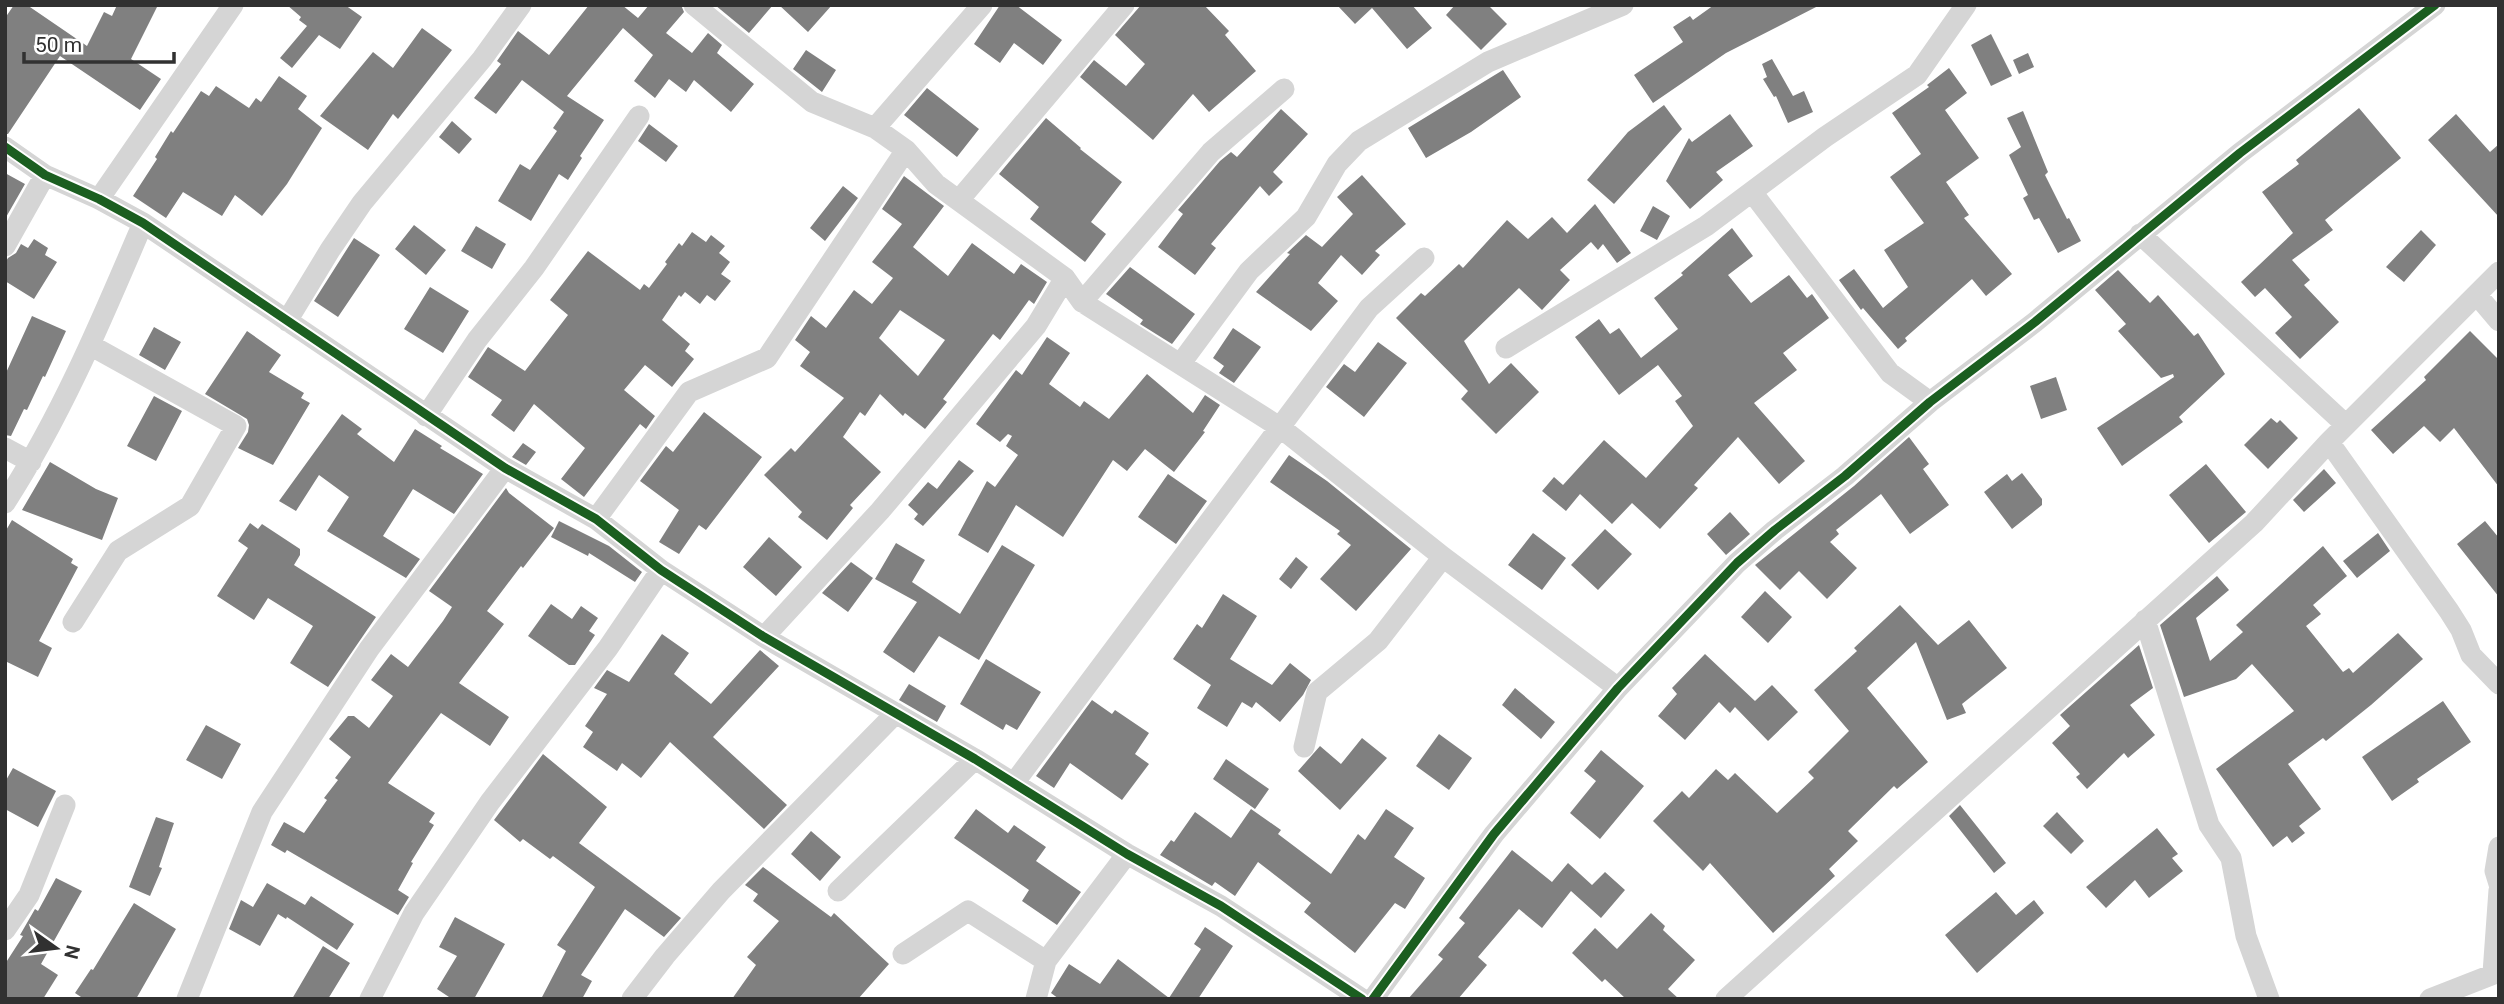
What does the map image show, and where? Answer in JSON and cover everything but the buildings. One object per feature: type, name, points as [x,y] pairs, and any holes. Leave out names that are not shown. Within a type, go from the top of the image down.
[{"type":"street","points":[[99,199],[233,5]]},
{"type":"street","points":[[287,321],[362,203],[482,58],[521,5]]},
{"type":"street","points":[[694,5],[812,102],[874,128],[906,150],[936,184],[1065,278],[1082,302],[1281,428],[1443,556],[1618,688]]},
{"type":"street","points":[[874,128],[982,5]]},
{"type":"street","points":[[959,200],[1124,5]]},
{"type":"street","points":[[1506,348],[1706,226],[1825,136],[1917,75],[1966,5]]},
{"type":"street","points":[[1373,999],[1494,834],[1618,688],[1737,564],[1930,402],[2035,322],[2313,96],[2435,5]]},
{"type":"street","points":[[1181,363],[1249,271],[1306,217],[1337,164],[1359,141],[1488,62],[1617,6]]},
{"type":"street","points":[[1082,302],[1211,152],[1284,89]]},
{"type":"street","points":[[426,416],[477,340],[534,268],[639,116]]},
{"type":"street","points":[[5,147],[45,175],[99,199],[143,223],[505,468],[596,519],[661,570],[764,637],[975,759],[1127,854],[1221,906],[1362,999]]},
{"type":"street","points":[[596,519],[689,392],[767,358],[906,150]]},
{"type":"street","points":[[5,246],[45,175]]},
{"type":"street","points":[[1752,192],[1891,373],[1930,402]]},
{"type":"street","points":[[5,503],[63,404],[143,223]]},
{"type":"street","points":[[2140,234],[2346,425]]},
{"type":"street","points":[[1014,783],[1369,308],[1423,258]]},
{"type":"street","points":[[1726,999],[2253,523],[2329,442],[2499,272]]},
{"type":"street","points":[[764,637],[880,511],[1036,326],[1065,278]]},
{"type":"street","points":[[2477,295],[2499,321]]},
{"type":"street","points":[[73,622],[118,551],[190,506],[236,426],[90,345]]},
{"type":"street","points":[[2329,442],[2449,611],[2461,630],[2470,656],[2499,684]]},
{"type":"street","points":[[5,448],[31,462]]},
{"type":"street","points":[[187,999],[262,812],[369,649],[505,468]]},
{"type":"street","points":[[1304,747],[1317,692],[1378,641],[1443,556]]},
{"type":"street","points":[[370,999],[414,913],[502,785],[535,746],[608,648],[661,570]]},
{"type":"street","points":[[2145,620],[2209,825],[2231,858],[2246,936],[2269,999]]},
{"type":"street","points":[[632,999],[721,891],[896,713]]},
{"type":"street","points":[[838,891],[975,759]]},
{"type":"street","points":[[5,930],[30,895],[65,805]]},
{"type":"street","points":[[2499,847],[2495,861],[2499,884]]},
{"type":"street","points":[[1036,999],[1046,961],[1127,854]]},
{"type":"street","points":[[2430,999],[2496,973],[2499,890]]},
{"type":"street","points":[[903,954],[968,911],[1046,961]]},
{"type":"cycle path","points":[[1373,999],[1494,834],[1618,688],[1737,563],[1845,476],[1930,402],[2035,322],[2240,153],[2435,5]]},
{"type":"cycle path","points":[[5,147],[45,175],[99,199],[143,223],[505,468],[596,519],[661,570],[764,637],[975,759],[1127,854],[1221,906],[1362,999]]}]
